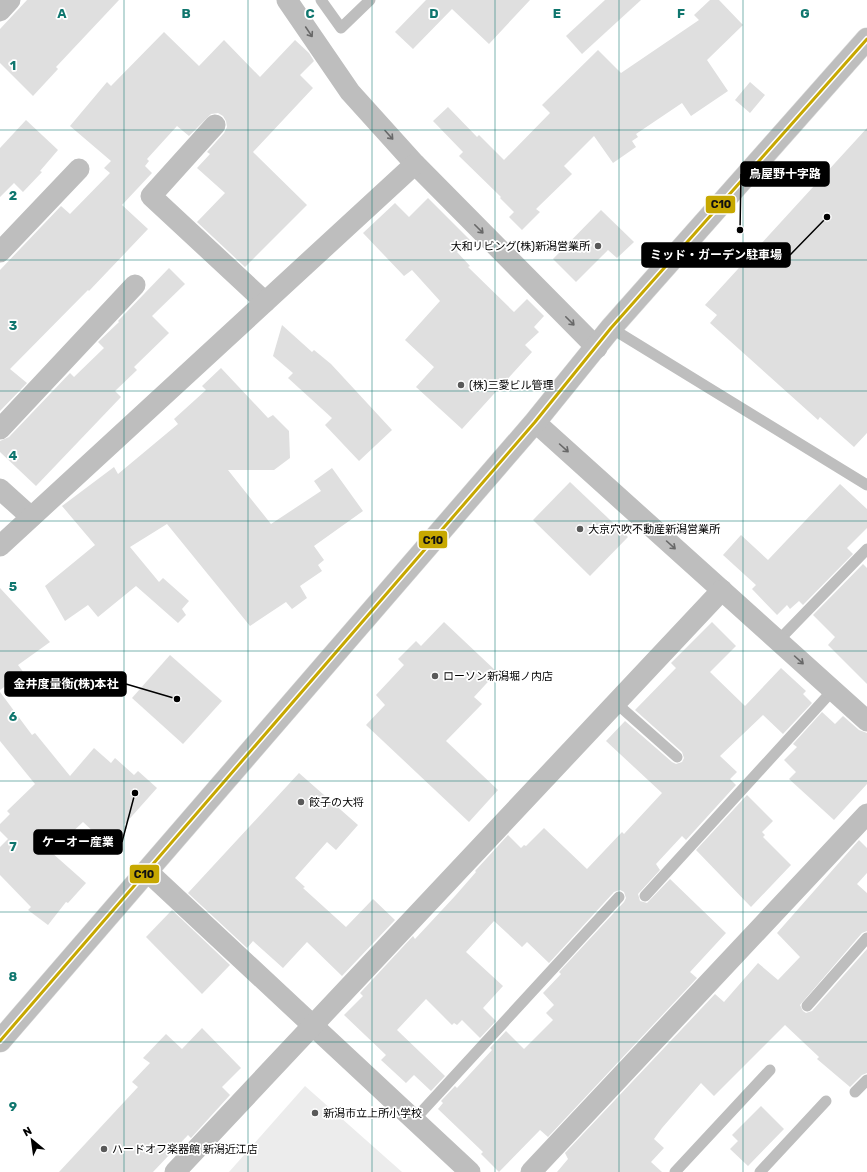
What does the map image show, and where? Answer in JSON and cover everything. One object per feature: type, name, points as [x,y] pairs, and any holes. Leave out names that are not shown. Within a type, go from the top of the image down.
[{"type":"main road","points":[[0,1041],[535,422],[597,348],[611,328],[867,38]]},
{"type":"street","points":[[0,11],[10,0]]},
{"type":"street","points":[[287,0],[350,92],[415,164],[597,348]]},
{"type":"street","points":[[215,125],[151,196],[265,302]]},
{"type":"street","points":[[0,546],[415,164]]},
{"type":"street","points":[[0,252],[79,169]]},
{"type":"street","points":[[0,429],[135,285]]},
{"type":"street","points":[[535,422],[833,690],[866,716]]},
{"type":"street","points":[[0,489],[31,517]]},
{"type":"street","points":[[175,1172],[722,590]]},
{"type":"street","points":[[531,1172],[867,814]]},
{"type":"street","points":[[147,871],[470,1172]]},
{"type":"lane","points":[[321,0],[341,28],[370,0]]},
{"type":"lane","points":[[611,328],[867,485]]},
{"type":"lane","points":[[778,641],[867,548]]},
{"type":"lane","points":[[645,896],[833,690]]},
{"type":"lane","points":[[616,703],[677,757]]},
{"type":"lane","points":[[414,1120],[618,897]]},
{"type":"lane","points":[[807,1006],[867,938]]},
{"type":"lane","points":[[675,1172],[770,1070]]},
{"type":"lane","points":[[855,1092],[867,1080]]},
{"type":"lane","points":[[760,1172],[826,1101]]},
{"type":"shaded area","points":[[305,1086],[402,1172],[229,1172]]},
{"type":"building","points":[[27,0],[119,0],[56,67],[58,69],[33,96],[0,63],[0,29]]},
{"type":"building","points":[[426,0],[530,0],[489,44],[452,9],[413,49],[395,32]]},
{"type":"building","points":[[605,0],[641,0],[582,54],[566,36]]},
{"type":"building","points":[[710,0],[719,0],[743,25],[707,60],[728,91],[691,116],[682,103],[636,134],[638,137],[632,141],[636,147],[613,163],[594,136],[564,166],[572,174],[536,209],[540,212],[522,230],[509,217],[514,212],[500,198],[501,197],[459,156],[463,152],[433,121],[448,107],[477,137],[479,135],[504,160],[550,113],[542,105],[598,50],[621,73],[699,20],[694,15]]},
{"type":"building","points":[[164,32],[199,66],[224,40],[260,77],[295,40],[309,53],[314,61],[300,75],[313,88],[253,152],[307,205],[245,267],[197,222],[225,193],[197,168],[210,154],[207,152],[224,133],[227,127],[226,121],[223,116],[218,113],[211,114],[189,136],[177,126],[147,159],[149,161],[145,166],[152,173],[122,205],[148,229],[89,291],[88,290],[10,369],[27,383],[0,411],[0,270],[61,206],[70,214],[110,173],[104,168],[111,161],[70,126],[107,82],[111,86]]},
{"type":"building","points":[[750,82],[765,95],[750,113],[735,100]]},
{"type":"building","points":[[26,120],[58,150],[40,171],[42,172],[23,192],[14,183],[0,197],[0,148]]},
{"type":"building","points":[[867,128],[867,433],[854,447],[820,417],[818,420],[710,323],[717,315],[705,305]]},
{"type":"building","points":[[428,198],[470,240],[457,252],[470,266],[468,267],[514,312],[527,299],[544,316],[534,327],[539,332],[525,345],[532,352],[462,429],[416,387],[434,367],[405,340],[440,301],[412,270],[404,276],[363,233],[395,203],[409,217]]},
{"type":"building","name":"大和リビング(株)新潟営業所","points":[[601,210],[634,242],[617,258],[608,250],[576,282],[553,259]]},
{"type":"building","points":[[169,268],[185,284],[152,316],[169,333],[134,367],[137,370],[115,391],[121,397],[36,486],[0,452],[0,441],[9,437],[70,373],[74,377],[104,348],[98,342],[119,322],[118,321]]},
{"type":"building","points":[[282,325],[312,352],[314,350],[331,364],[392,430],[359,461],[325,425],[332,418],[288,378],[293,373],[273,356]]},
{"type":"building","points":[[221,368],[268,418],[273,415],[289,431],[290,458],[274,470],[228,470],[271,524],[321,491],[314,481],[332,468],[363,511],[314,546],[324,560],[318,565],[322,571],[300,586],[307,598],[292,609],[286,602],[250,626],[167,524],[130,547],[159,582],[163,578],[189,601],[182,609],[186,615],[178,623],[136,586],[98,617],[88,605],[65,621],[45,586],[95,545],[62,506],[114,467],[118,474],[178,424],[174,419],[206,390],[202,386]]},
{"type":"building","name":"大京穴吹不動産新潟営業所","points":[[570,482],[628,537],[590,576],[533,520]]},
{"type":"building","points":[[840,484],[867,509],[867,528],[847,548],[853,554],[803,605],[799,601],[790,609],[787,605],[777,615],[752,589],[756,585],[723,555],[741,535],[768,560]]},
{"type":"building","points":[[863,564],[867,568],[867,684],[828,645],[835,637],[813,615]]},
{"type":"building","points":[[0,588],[50,642],[18,665],[24,673],[0,690]]},
{"type":"building","points":[[444,622],[497,672],[474,697],[482,704],[446,741],[498,790],[469,822],[366,725],[385,705],[376,695],[404,665],[398,659],[416,641],[421,646]]},
{"type":"building","points":[[712,622],[736,646],[710,672],[745,706],[781,668],[806,691],[803,694],[812,703],[783,734],[763,715],[720,756],[737,772],[730,779],[736,785],[686,840],[682,836],[656,864],[660,870],[638,894],[640,901],[647,903],[670,879],[726,933],[690,972],[697,978],[548,1137],[540,1130],[499,1172],[481,1154],[483,1152],[438,1109],[443,1103],[441,1101],[455,1086],[457,1088],[492,1050],[490,1048],[506,1031],[524,1049],[553,1020],[546,1013],[554,1005],[543,993],[561,974],[559,972],[624,902],[626,898],[624,892],[620,890],[614,892],[549,963],[527,942],[522,947],[494,921],[466,952],[503,986],[483,1008],[496,1021],[480,1038],[462,1020],[457,1025],[454,1023],[452,1025],[426,999],[397,1030],[445,1076],[431,1091],[414,1075],[406,1083],[381,1060],[386,1055],[344,1015],[363,996],[360,993],[413,936],[415,939],[508,835],[521,848],[524,845],[526,846],[544,828],[587,869],[622,832],[624,834],[662,793],[606,741],[625,721],[672,762],[676,764],[682,762],[684,758],[682,752],[635,710],[676,668],[671,663]]},
{"type":"building","points":[[170,655],[222,701],[183,744],[132,698]]},
{"type":"building","points":[[0,692],[32,735],[35,733],[70,776],[94,748],[111,763],[115,758],[134,775],[138,771],[157,788],[124,825],[127,828],[109,846],[83,822],[51,852],[86,883],[68,903],[66,902],[48,925],[28,910],[31,907],[0,875],[0,847],[8,839],[0,831],[0,824],[10,814],[7,811],[35,784],[0,741]]},
{"type":"building","points":[[822,712],[835,724],[843,716],[859,730],[867,733],[867,784],[834,820],[789,779],[796,772],[784,760],[797,747],[793,744]]},
{"type":"building","points":[[299,773],[358,825],[336,850],[327,842],[295,878],[305,887],[303,888],[346,927],[373,899],[395,920],[342,976],[307,942],[283,968],[253,941],[247,948],[188,893]]},
{"type":"building","points":[[747,795],[773,821],[762,832],[765,835],[763,837],[791,865],[751,907],[696,850]]},
{"type":"building","points":[[859,840],[867,848],[867,873],[857,884],[867,893],[867,931],[862,933],[800,1005],[806,1013],[812,1011],[867,949],[867,1073],[862,1075],[850,1087],[817,1059],[819,1057],[785,1025],[714,1096],[701,1083],[662,1128],[654,1139],[664,1148],[651,1162],[662,1172],[557,1172],[568,1159],[565,1153],[715,994],[724,1002],[758,963],[778,980],[800,957],[777,933]]},
{"type":"building","points":[[172,910],[230,965],[202,994],[146,937]]},
{"type":"building","points":[[202,1028],[241,1068],[222,1087],[230,1095],[191,1138],[188,1135],[153,1172],[59,1172],[138,1087],[132,1082],[150,1063],[143,1058],[166,1034],[182,1049]]},
{"type":"building","points":[[761,1106],[784,1129],[748,1166],[730,1149],[738,1141],[732,1135]]},
{"type":"transit line","name":"C10","points":[[0,1041],[535,422],[611,328],[867,39]]},
{"type":"place","name":"ミッド・ガーデン駐車場","points":[[827,217]]},
{"type":"place","name":"鳥屋野十字路","points":[[740,230]]},
{"type":"place","name":"大和リビング(株)新潟営業所","points":[[598,246]]},
{"type":"place","name":"(株)三愛ビル管理","points":[[461,385]]},
{"type":"place","name":"大京穴吹不動産新潟営業所","points":[[580,529]]},
{"type":"place","name":"ローソン新潟堀ノ内店","points":[[435,676]]},
{"type":"place","name":"金井度量衡(株)本社","points":[[177,699]]},
{"type":"place","name":"ケーオー産業","points":[[135,793]]},
{"type":"place","name":"餃子の大将","points":[[301,802]]},
{"type":"place","name":"新潟市立上所小学校","points":[[315,1113]]},
{"type":"place","name":"ハードオフ楽器館 新潟近江店","points":[[104,1149]]}]
